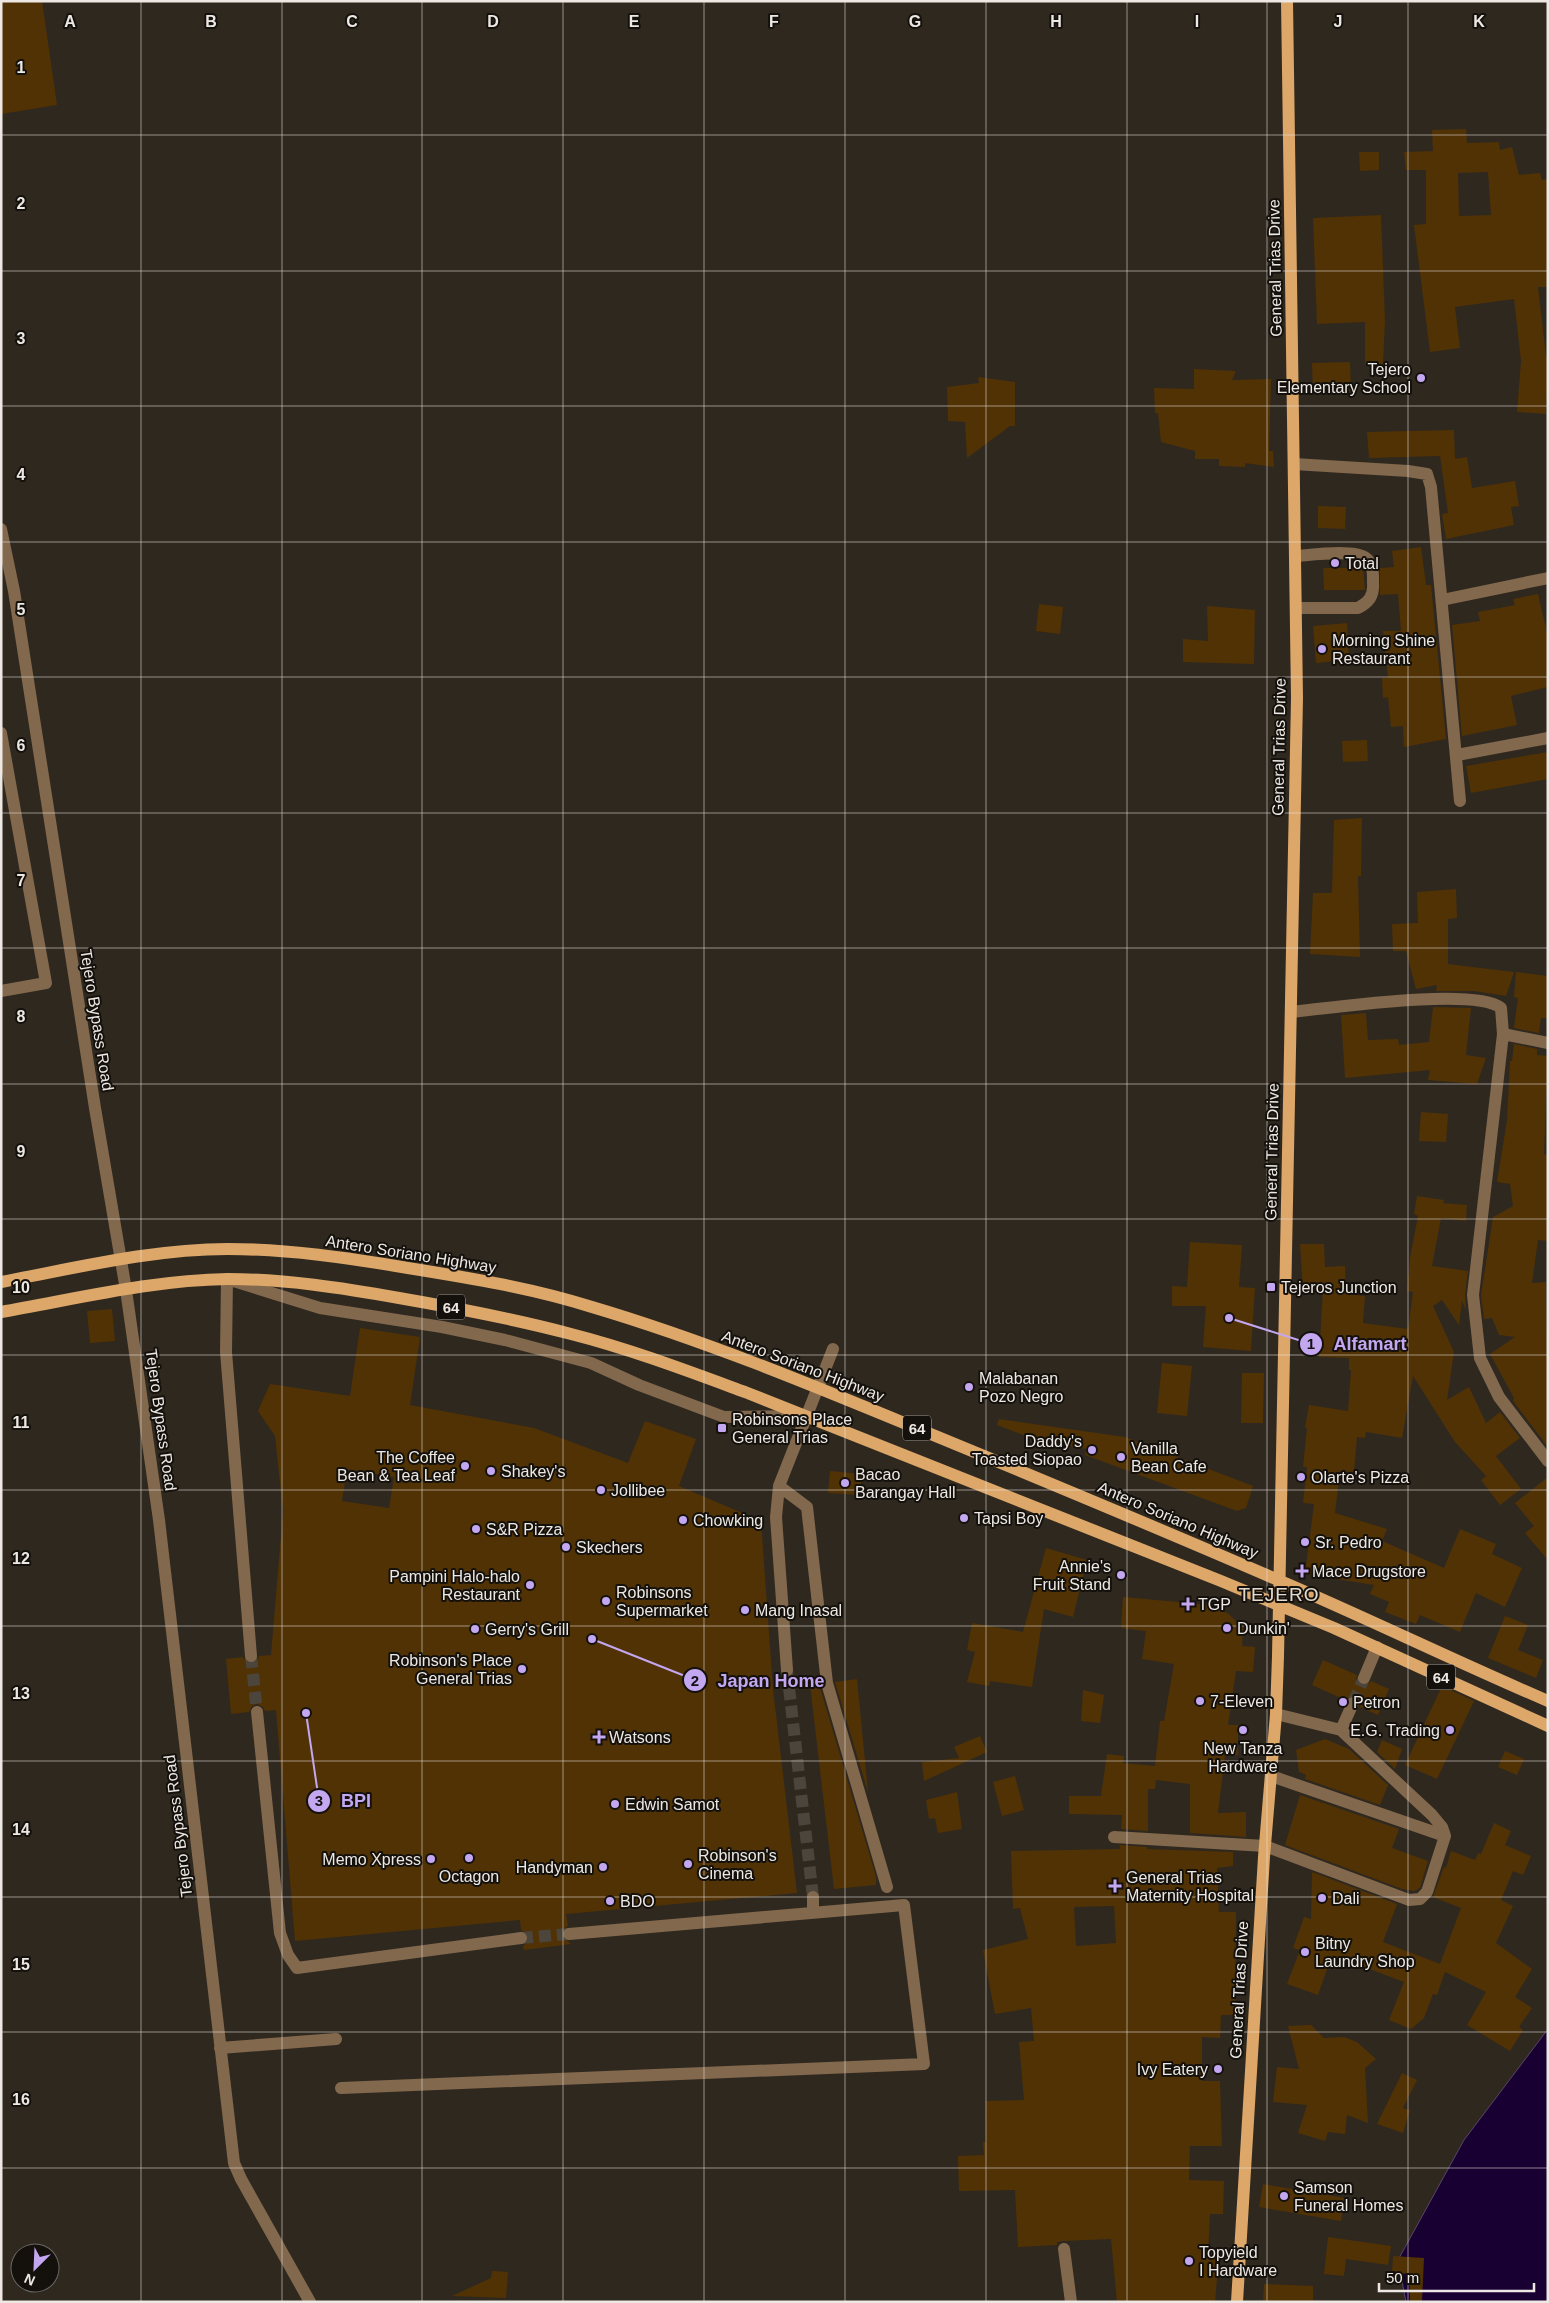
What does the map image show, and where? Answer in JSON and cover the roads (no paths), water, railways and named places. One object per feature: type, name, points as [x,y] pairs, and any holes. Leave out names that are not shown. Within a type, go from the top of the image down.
[{"type":"main road","name":"General Trias Drive","points":[[1237,2302],[1265,1846],[1276,1714],[1280,1605],[1297,698],[1287,1]]},
{"type":"main road","name":"Antero Soriano Highway","points":[[1,1282],[121,1260],[226,1249],[276,1251],[388,1264],[470,1278],[590,1306],[675,1334],[818,1388],[1280,1581],[1548,1701]]},
{"type":"main road","name":"64","points":[[1,1312],[126,1290],[227,1279],[267,1280],[330,1287],[510,1319],[573,1334],[670,1365],[806,1416],[1280,1605],[1377,1647],[1548,1726]]},
{"type":"street","points":[[1294,464],[1408,470],[1427,474],[1431,487],[1460,801]]},
{"type":"street","name":"Tejero Bypass Road","points":[[1,529],[14,591],[95,1108],[126,1290],[159,1520],[234,2163],[241,2179],[310,2302]]},
{"type":"street","points":[[1296,556],[1353,554],[1366,558],[1373,568],[1374,593],[1366,603],[1358,608],[1296,608]]},
{"type":"street","points":[[1442,600],[1548,578]]},
{"type":"street","points":[[1,733],[46,983],[1,991]]},
{"type":"street","points":[[1457,755],[1548,738]]},
{"type":"street","points":[[1291,1012],[1448,997],[1488,1001],[1501,1008],[1503,1034],[1473,1295],[1480,1358],[1499,1397],[1548,1461]]},
{"type":"street","points":[[1503,1034],[1548,1042]]},
{"type":"street","points":[[251,1656],[226,1352],[227,1279],[320,1308],[442,1326],[505,1340],[591,1363],[639,1385],[724,1418],[806,1416]]},
{"type":"street","points":[[787,1670],[776,1517],[779,1486],[833,1349]]},
{"type":"street","points":[[779,1486],[807,1507],[827,1683],[886,1887]]},
{"type":"street","points":[[1364,1678],[1377,1647]]},
{"type":"street","points":[[1341,1730],[1353,1703]]},
{"type":"street","points":[[257,1712],[280,1932],[288,1955],[296,1968],[522,1938]]},
{"type":"street","points":[[1114,1837],[1265,1846],[1415,1900],[1420,1899],[1426,1892],[1445,1836],[1442,1827],[1432,1815],[1341,1730],[1276,1714]]},
{"type":"street","points":[[1271,1776],[1445,1836]]},
{"type":"street","points":[[813,1896],[813,1912]]},
{"type":"street","points":[[341,2088],[924,2064],[904,1905],[569,1934]]},
{"type":"street","points":[[220,2048],[336,2040]]},
{"type":"street","points":[[1064,2249],[1071,2302]]},
{"type":"tunnel","points":[[251,1656],[257,1712]]},
{"type":"tunnel","points":[[787,1670],[813,1897]]},
{"type":"tunnel","points":[[1353,1703],[1364,1678]]},
{"type":"tunnel","points":[[521,1938],[569,1934]]},
{"type":"place","name":"Tejero Elementary School","points":[[1421,378]]},
{"type":"place","name":"Total","points":[[1335,563]]},
{"type":"place","name":"Morning Shine Restaurant","points":[[1322,649]]},
{"type":"place","name":"Tejeros Junction","points":[[1271,1287]]},
{"type":"place","name":"Alfamart","points":[[1229,1318]]},
{"type":"place","name":"Malabanan Pozo Negro","points":[[969,1387]]},
{"type":"place","name":"Robinsons Place General Trias","points":[[722,1428]]},
{"type":"place","name":"Daddy's Toasted Siopao","points":[[1092,1450]]},
{"type":"place","name":"Vanilla Bean Cafe","points":[[1121,1457]]},
{"type":"place","name":"The Coffee Bean & Tea Leaf","points":[[465,1466]]},
{"type":"place","name":"Shakey's","points":[[491,1471]]},
{"type":"place","name":"Olarte's Pizza","points":[[1301,1477]]},
{"type":"place","name":"Bacao Barangay Hall","points":[[845,1483]]},
{"type":"place","name":"Jollibee","points":[[601,1490]]},
{"type":"place","name":"Tapsi Boy","points":[[964,1518]]},
{"type":"place","name":"Chowking","points":[[683,1520]]},
{"type":"place","name":"S&R Pizza","points":[[476,1529]]},
{"type":"place","name":"Sr. Pedro","points":[[1305,1542]]},
{"type":"place","name":"Skechers","points":[[566,1547]]},
{"type":"place","name":"Mace Drugstore","points":[[1302,1571]]},
{"type":"place","name":"Annie's Fruit Stand","points":[[1121,1575]]},
{"type":"place","name":"Pampini Halo-halo Restaurant","points":[[530,1585]]},
{"type":"place","name":"Robinsons Supermarket","points":[[606,1601]]},
{"type":"place","name":"TGP","points":[[1188,1604]]},
{"type":"place","name":"Mang Inasal","points":[[745,1610]]},
{"type":"place","name":"Dunkin'","points":[[1227,1628]]},
{"type":"place","name":"Gerry's Grill","points":[[475,1629]]},
{"type":"place","name":"Japan Home","points":[[592,1639]]},
{"type":"place","name":"Robinson's Place General Trias","points":[[522,1669]]},
{"type":"place","name":"7-Eleven","points":[[1200,1701]]},
{"type":"place","name":"Petron","points":[[1343,1702]]},
{"type":"place","name":"BPI","points":[[306,1713]]},
{"type":"place","name":"New Tanza Hardware","points":[[1243,1730]]},
{"type":"place","name":"E.G. Trading","points":[[1450,1730]]},
{"type":"place","name":"Watsons","points":[[599,1737]]},
{"type":"place","name":"Edwin Samot","points":[[615,1804]]},
{"type":"place","name":"Octagon","points":[[469,1858]]},
{"type":"place","name":"Memo Xpress","points":[[431,1859]]},
{"type":"place","name":"Robinson's Cinema","points":[[688,1864]]},
{"type":"place","name":"Handyman","points":[[603,1867]]},
{"type":"place","name":"General Trias Maternity Hospital","points":[[1115,1886]]},
{"type":"place","name":"Dali","points":[[1322,1898]]},
{"type":"place","name":"BDO","points":[[610,1901]]},
{"type":"place","name":"Bitny Laundry Shop","points":[[1305,1952]]},
{"type":"place","name":"Ivy Eatery","points":[[1218,2069]]},
{"type":"place","name":"Samson Funeral Homes","points":[[1284,2196]]},
{"type":"place","name":"Topyield I Hardware","points":[[1189,2261]]},
{"type":"district","name":"TEJERO","points":[[1279,1594]]}]
